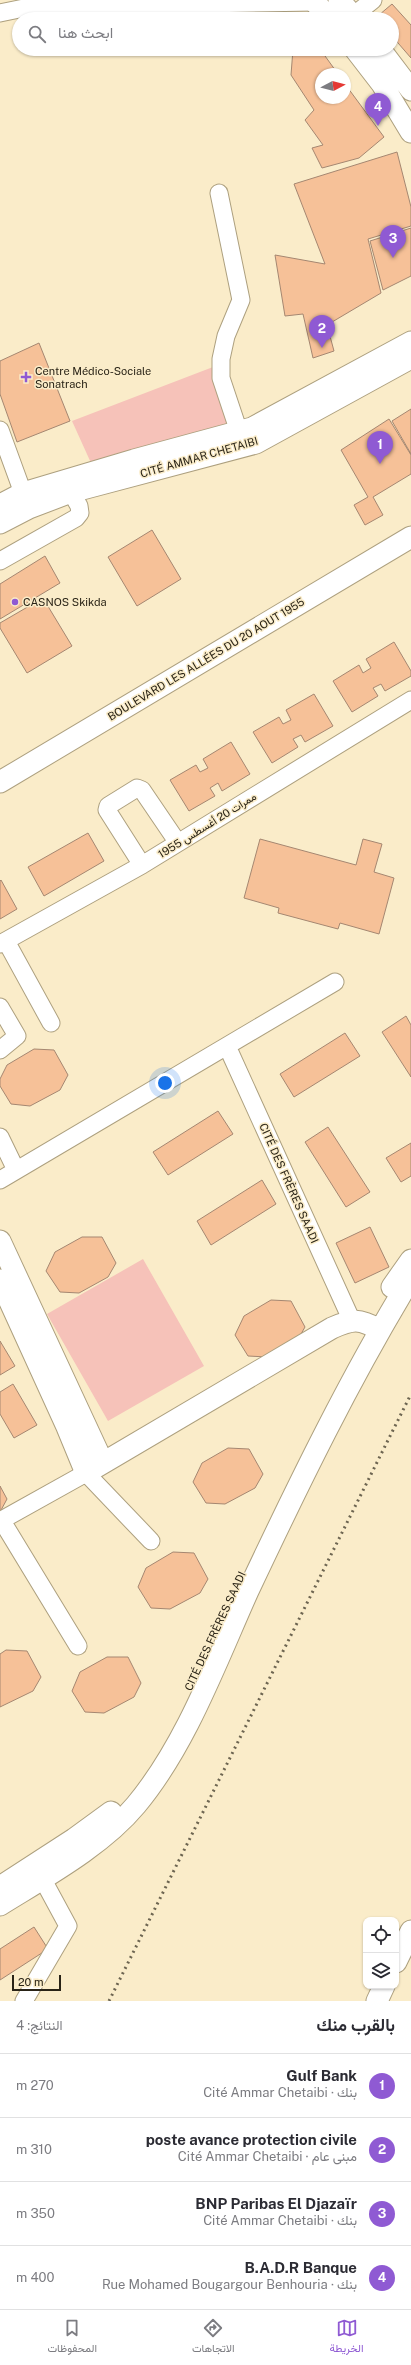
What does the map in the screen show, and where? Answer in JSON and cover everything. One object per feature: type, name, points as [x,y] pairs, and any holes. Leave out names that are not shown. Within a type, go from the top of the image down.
[{"type":"main road","points":[[338,0],[349,12]]},
{"type":"main road","points":[[314,1],[324,12]]},
{"type":"main road","points":[[360,56],[382,84],[411,132]]},
{"type":"main road","points":[[385,56],[411,90]]},
{"type":"main road","name":"CITÉ AMMAR CHETAIBI","points":[[0,504],[71,492],[256,443],[411,342]]},
{"type":"main road","name":"CITÉ AMMAR CHETAIBI","points":[[0,523],[26,500],[134,460],[252,428],[411,358]]},
{"type":"main road","name":"BOULEVARD LES ALLÉES DU 20 AOUT 1955","points":[[0,782],[411,537]]},
{"type":"main road","name":"BOULEVARD LES ALLÉES DU 20 AOUT 1955","points":[[0,798],[411,552]]},
{"type":"main road","points":[[0,1241],[94,1468]]},
{"type":"main road","name":"CITÉ DES FRÈRES SAADI","points":[[0,1887],[105,1817],[145,1774],[172,1725],[223,1612],[366,1324],[411,1260]]},
{"type":"main road","name":"CITÉ DES FRÈRES SAADI","points":[[0,1904],[42,1878],[115,1827],[136,1806],[155,1780],[184,1730],[289,1504],[366,1324],[411,1278]]},
{"type":"main road","points":[[0,1280],[68,1427],[94,1468]]},
{"type":"main road","points":[[94,1468],[332,1328],[366,1324]]},
{"type":"main road","points":[[399,1956],[411,1931]]},
{"type":"main road","points":[[377,2001],[383,1989]]},
{"type":"street","points":[[360,12],[373,0]]},
{"type":"street","points":[[0,13],[29,7],[314,1]]},
{"type":"street","name":"CITÉ AMMAR CHETAIBI","points":[[219,193],[241,300],[226,336],[221,359],[221,378],[239,432]]},
{"type":"street","points":[[0,430],[26,500]]},
{"type":"street","points":[[0,561],[76,518],[80,513],[79,506],[71,492]]},
{"type":"street","name":"ممرات 20 أغسطس 1955","points":[[3,943],[142,865],[411,700]]},
{"type":"street","points":[[142,865],[107,810],[108,806],[137,788],[142,790],[178,843]]},
{"type":"street","points":[[3,943],[51,1023]]},
{"type":"street","points":[[0,1180],[335,982]]},
{"type":"street","points":[[0,1007],[17,1036],[0,1050]]},
{"type":"street","name":"CITÉ DES FRÈRES SAADI","points":[[227,1046],[366,1324]]},
{"type":"street","points":[[0,1136],[16,1170]]},
{"type":"street","points":[[78,1646],[1,1521],[94,1468],[151,1541]]},
{"type":"street","points":[[24,2001],[68,1926],[42,1878]]},
{"type":"shaded area","points":[[213,367],[232,425],[91,463],[72,421]]},
{"type":"shaded area","points":[[143,1259],[204,1366],[108,1421],[47,1314]]},
{"type":"building","points":[[392,4],[411,25],[411,58],[399,44],[399,12],[383,12]]},
{"type":"building","points":[[292,56],[325,56],[334,68],[315,68],[315,104],[351,104],[351,92],[384,137],[359,158],[322,168],[312,148],[323,145],[305,120],[314,110],[291,75]]},
{"type":"building","points":[[397,152],[411,207],[411,226],[368,239],[381,293],[327,325],[334,351],[313,358],[303,314],[285,316],[275,255],[325,264],[294,184]]},
{"type":"building","points":[[411,228],[411,276],[383,290],[370,241]]},
{"type":"building","name":"Centre Médico-Sociale Sonatrach","points":[[39,343],[70,421],[17,442],[0,394],[0,361]]},
{"type":"building","points":[[411,409],[411,454],[392,421]]},
{"type":"building","points":[[389,419],[411,455],[411,474],[373,497],[383,515],[365,525],[354,505],[368,497],[341,450]]},
{"type":"building","points":[[152,530],[181,579],[137,606],[108,557]]},
{"type":"building","name":"CASNOS Skikda","points":[[45,556],[60,583],[0,619],[0,584]]},
{"type":"building","points":[[43,598],[72,646],[27,673],[0,628],[0,623]]},
{"type":"building","points":[[394,642],[411,671],[411,676],[385,691],[381,684],[373,688],[378,696],[352,712],[333,681],[359,665],[363,673],[371,668],[366,659]]},
{"type":"building","points":[[314,694],[333,726],[305,742],[301,735],[293,739],[298,747],[272,763],[253,732],[279,717],[283,724],[291,720],[286,710]]},
{"type":"building","points":[[231,742],[250,774],[222,791],[218,783],[210,788],[215,796],[189,811],[170,780],[196,765],[200,772],[208,768],[203,759]]},
{"type":"building","points":[[88,833],[104,861],[44,896],[28,867]]},
{"type":"building","points":[[260,839],[356,865],[363,839],[382,844],[374,872],[394,878],[379,934],[340,923],[338,929],[278,913],[279,908],[244,898]]},
{"type":"building","points":[[1,880],[17,909],[0,919],[0,881]]},
{"type":"building","points":[[406,1016],[411,1025],[411,1077],[382,1032]]},
{"type":"building","points":[[345,1033],[360,1056],[294,1097],[280,1074]]},
{"type":"building","points":[[34,1049],[54,1050],[68,1075],[60,1090],[30,1106],[11,1104],[0,1086],[0,1079],[7,1065]]},
{"type":"building","points":[[218,1111],[233,1134],[168,1175],[153,1152]]},
{"type":"building","points":[[328,1127],[370,1192],[346,1207],[305,1142]]},
{"type":"building","points":[[411,1143],[411,1176],[401,1182],[386,1158]]},
{"type":"building","points":[[262,1180],[276,1204],[211,1245],[197,1221]]},
{"type":"building","points":[[370,1227],[389,1267],[355,1283],[336,1243]]},
{"type":"building","points":[[82,1237],[102,1237],[116,1263],[108,1277],[79,1293],[60,1292],[46,1271],[55,1252]]},
{"type":"building","points":[[271,1300],[291,1301],[305,1327],[297,1341],[267,1357],[248,1356],[235,1335],[244,1316]]},
{"type":"building","points":[[0,1341],[15,1366],[0,1375]]},
{"type":"building","points":[[13,1384],[37,1425],[14,1438],[0,1414],[0,1392]]},
{"type":"building","points":[[228,1448],[249,1449],[263,1474],[255,1488],[225,1504],[206,1503],[193,1482],[202,1463]]},
{"type":"building","points":[[0,1486],[7,1499],[0,1512]]},
{"type":"building","points":[[173,1552],[194,1553],[208,1579],[200,1593],[170,1609],[151,1608],[138,1587],[146,1568]]},
{"type":"building","points":[[6,1650],[27,1651],[41,1677],[33,1691],[0,1707],[0,1654]]},
{"type":"building","points":[[107,1657],[128,1657],[141,1683],[134,1697],[104,1713],[85,1712],[72,1691],[80,1672]]},
{"type":"building","points":[[34,1927],[48,1949],[0,1980],[0,1949]]},
{"type":"railway","points":[[109,2001],[411,1394]]},
{"type":"place","name":"B.A.D.R Banque","points":[[378,126]]},
{"type":"place","name":"BNP Paribas El Djazaïr","points":[[393,258]]},
{"type":"place","name":"poste avance protection civile","points":[[322,348]]},
{"type":"place","name":"Centre Médico-Sociale Sonatrach","points":[[26,377]]},
{"type":"place","name":"Gulf Bank","points":[[380,464]]},
{"type":"place","name":"CASNOS Skikda","points":[[15,602]]}]
